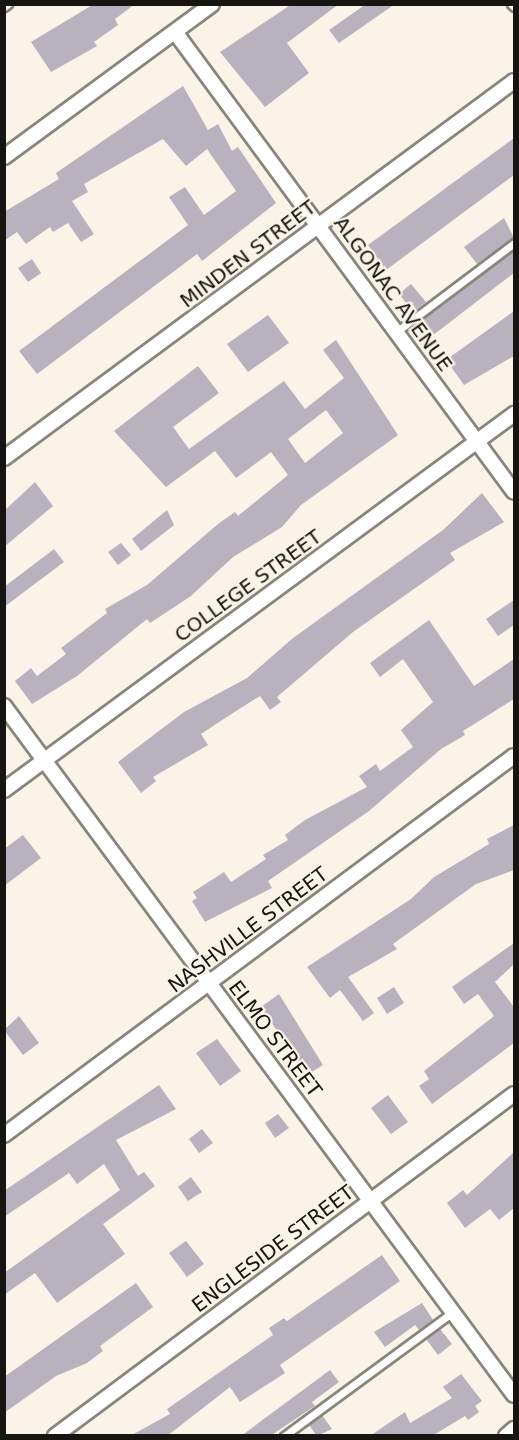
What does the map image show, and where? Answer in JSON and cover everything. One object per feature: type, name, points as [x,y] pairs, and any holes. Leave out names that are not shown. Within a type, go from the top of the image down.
[{"type":"street","points":[[4,157],[212,4]]},
{"type":"street","name":"ALGONAC AVENUE","points":[[175,32],[514,492]]},
{"type":"street","name":"MINDEN STREET","points":[[4,458],[514,81]]},
{"type":"street","name":"COLLEGE STREET","points":[[4,790],[514,414]]},
{"type":"street","name":"ELMO STREET","points":[[4,706],[514,1395]]},
{"type":"street","name":"NASHVILLE STREET","points":[[4,1135],[514,756]]},
{"type":"street","name":"ENGLESIDE STREET","points":[[55,1436],[514,1094]]},
{"type":"street","points":[[506,1436],[514,1429]]},
{"type":"lane","points":[[396,332],[514,243]]},
{"type":"lane","points":[[284,1436],[453,1312]]},
{"type":"building","points":[[94,4],[135,4],[115,19],[118,25],[94,42],[97,46],[51,72],[31,42]]},
{"type":"building","points":[[292,4],[339,4],[287,43],[309,73],[265,107],[220,52]]},
{"type":"building","points":[[366,4],[395,4],[339,43],[329,30]]},
{"type":"building","points":[[183,86],[208,130],[218,124],[232,151],[238,147],[276,203],[202,261],[197,254],[37,374],[19,351],[188,225],[169,197],[185,187],[204,215],[236,191],[207,149],[186,166],[163,139],[84,184],[88,192],[72,201],[94,234],[81,242],[68,223],[53,232],[50,227],[26,244],[17,232],[4,241],[4,212],[59,179],[56,173]]},
{"type":"building","points":[[514,138],[514,175],[386,270],[368,245]]},
{"type":"building","points":[[504,218],[514,238],[477,264],[464,247]]},
{"type":"building","points":[[514,250],[514,273],[428,339],[417,323]]},
{"type":"building","points":[[32,259],[41,273],[28,282],[18,268]]},
{"type":"building","points":[[411,284],[426,302],[413,312],[399,294]]},
{"type":"building","points":[[514,311],[514,356],[464,385],[446,360]]},
{"type":"building","points":[[268,315],[289,343],[248,372],[227,344]]},
{"type":"building","points":[[336,340],[398,435],[301,505],[282,527],[233,557],[191,596],[150,623],[147,619],[77,676],[32,704],[15,681],[31,668],[37,676],[66,654],[61,648],[107,613],[105,609],[147,585],[218,524],[235,512],[238,516],[288,475],[271,452],[236,478],[215,451],[166,487],[114,431],[198,366],[219,393],[173,427],[189,449],[284,381],[305,409],[344,378],[323,350]],"holes":[[[326,410],[343,433],[305,463],[288,439]]]},
{"type":"building","points":[[35,482],[53,506],[4,547],[4,511]]},
{"type":"building","points":[[482,493],[504,522],[450,553],[455,560],[353,632],[277,697],[281,702],[270,710],[260,696],[201,734],[208,745],[153,777],[156,781],[141,793],[118,762],[184,712],[247,678],[293,638],[443,530]]},
{"type":"building","points":[[167,510],[174,525],[141,551],[132,539]]},
{"type":"building","points":[[121,543],[131,555],[118,565],[108,552]]},
{"type":"building","points":[[54,549],[64,562],[4,607],[4,587]]},
{"type":"building","points":[[514,600],[514,625],[498,636],[486,619]]},
{"type":"building","points":[[429,620],[474,686],[514,659],[514,699],[463,731],[465,735],[441,749],[369,811],[268,881],[272,888],[205,922],[192,901],[197,898],[193,892],[224,872],[231,882],[266,859],[263,855],[288,840],[285,835],[305,820],[367,787],[359,776],[376,764],[380,771],[413,747],[401,730],[433,702],[403,659],[380,677],[370,663]]},
{"type":"building","points":[[514,825],[514,870],[476,884],[393,944],[397,949],[348,977],[374,1013],[363,1021],[340,990],[330,998],[307,967],[411,899],[434,877],[489,844],[487,839]]},
{"type":"building","points":[[23,835],[41,858],[4,886],[4,849]]},
{"type":"building","points":[[514,943],[514,964],[495,982],[514,1007],[514,1043],[432,1104],[419,1086],[429,1079],[424,1071],[494,1016],[478,994],[464,1004],[452,987]]},
{"type":"building","points":[[394,987],[404,1003],[387,1014],[377,998]]},
{"type":"building","points":[[279,994],[323,1065],[307,1075],[261,1007]]},
{"type":"building","points":[[19,1016],[39,1043],[23,1055],[4,1030]]},
{"type":"building","points":[[217,1039],[241,1071],[220,1086],[196,1053]]},
{"type":"building","points":[[159,1085],[176,1109],[116,1140],[138,1176],[144,1172],[155,1186],[103,1224],[125,1254],[57,1303],[35,1273],[4,1295],[4,1273],[120,1190],[104,1164],[77,1184],[69,1173],[4,1217],[4,1191]]},
{"type":"building","points":[[388,1095],[408,1122],[391,1134],[371,1108]]},
{"type":"building","points":[[278,1114],[289,1128],[275,1138],[265,1123]]},
{"type":"building","points":[[202,1129],[213,1143],[199,1153],[189,1139]]},
{"type":"building","points":[[514,1152],[514,1208],[499,1220],[490,1209],[465,1228],[447,1203],[463,1190],[467,1195]]},
{"type":"building","points":[[191,1177],[202,1192],[188,1201],[178,1187]]},
{"type":"building","points":[[186,1241],[204,1264],[187,1277],[169,1253]]},
{"type":"building","points":[[382,1255],[400,1281],[280,1365],[285,1373],[240,1402],[230,1387],[167,1436],[130,1436],[170,1414],[167,1409],[273,1335],[269,1328],[284,1318],[287,1321]]},
{"type":"building","points":[[136,1283],[153,1307],[100,1346],[103,1351],[87,1363],[56,1376],[4,1413],[4,1377]]},
{"type":"building","points":[[422,1303],[433,1320],[419,1330],[415,1325],[385,1347],[374,1332]]},
{"type":"building","points":[[440,1329],[452,1344],[438,1355],[426,1339]]},
{"type":"building","points":[[330,1370],[339,1382],[312,1402],[315,1406],[270,1436],[241,1436]]},
{"type":"building","points":[[461,1374],[482,1401],[475,1406],[479,1412],[468,1420],[465,1416],[432,1436],[370,1436],[405,1412],[410,1423],[452,1398],[443,1387]]},
{"type":"building","points":[[322,1415],[332,1429],[317,1436],[309,1425]]}]
